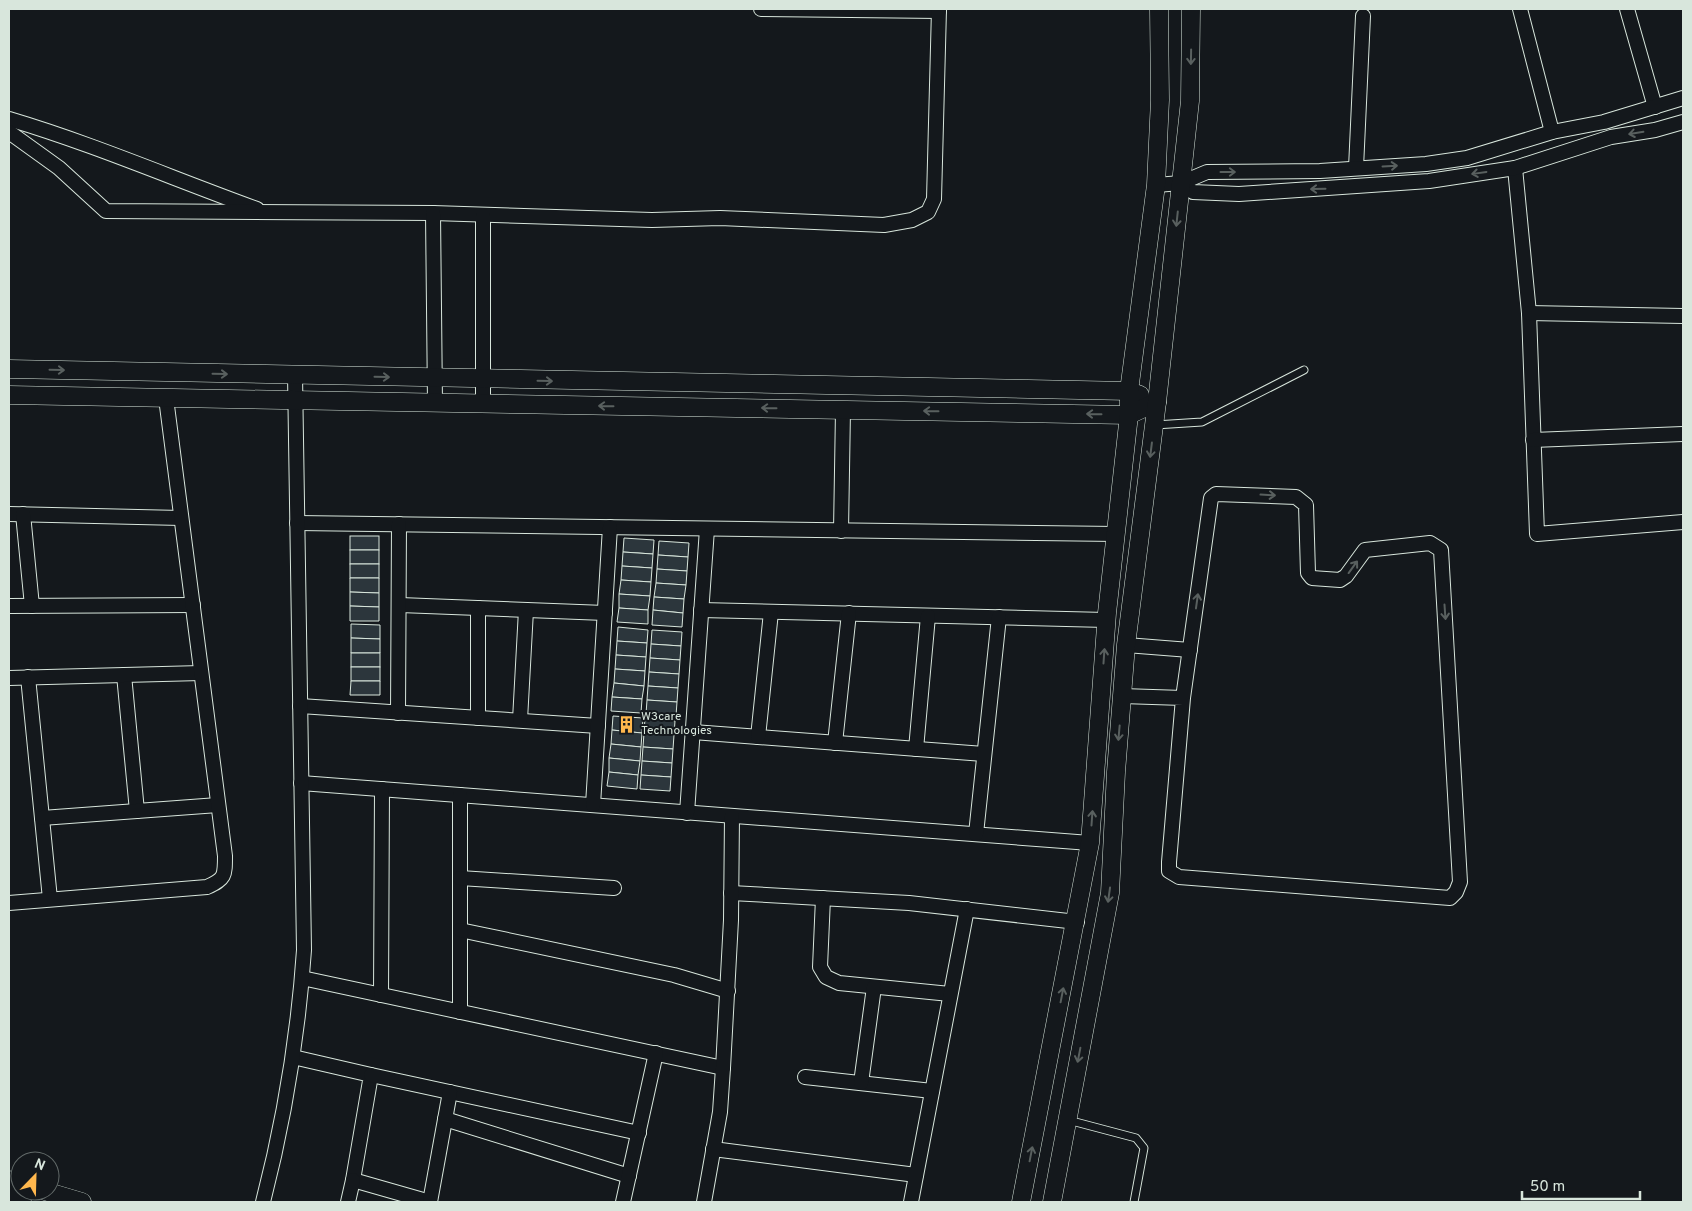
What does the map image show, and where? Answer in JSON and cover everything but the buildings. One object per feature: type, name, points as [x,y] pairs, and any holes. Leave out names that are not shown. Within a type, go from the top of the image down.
[{"type":"street","points":[[9,132],[59,168],[106,211],[433,213],[652,220],[720,218],[884,225],[912,220],[928,212],[934,199],[939,10],[761,9]]},
{"type":"street","points":[[1021,1202],[1090,843],[1106,620],[1129,415],[1129,391],[1156,186],[1160,100],[1159,9]]},
{"type":"street","points":[[1052,1202],[1110,892],[1126,645],[1157,402],[1190,101],[1191,9]]},
{"type":"street","points":[[1520,9],[1552,132]]},
{"type":"street","points":[[1627,9],[1654,106]]},
{"type":"street","points":[[1356,168],[1364,16]]},
{"type":"street","points":[[1156,186],[1181,183],[1207,172],[1356,168],[1426,164],[1467,158],[1552,132],[1604,122],[1683,98]]},
{"type":"street","points":[[9,119],[71,138],[267,212]]},
{"type":"street","points":[[1181,183],[1193,192],[1239,194],[1391,184],[1515,168],[1612,137],[1655,130],[1683,122]]},
{"type":"street","points":[[1515,168],[1529,313],[1537,534],[1683,522]]},
{"type":"street","points":[[433,213],[434,403]]},
{"type":"street","points":[[483,216],[483,404]]},
{"type":"street","points":[[1529,313],[1683,316]]},
{"type":"street","points":[[9,369],[1129,391],[1157,402]]},
{"type":"street","points":[[263,1202],[280,1133],[293,1057],[299,1020],[304,950],[295,375]]},
{"type":"street","points":[[9,395],[1129,415],[1157,402]]},
{"type":"street","points":[[9,903],[207,887],[220,881],[225,872],[225,856],[166,398]]},
{"type":"street","points":[[841,530],[843,410]]},
{"type":"street","points":[[1533,440],[1683,434]]},
{"type":"street","points":[[1216,494],[1296,497],[1302,500],[1306,505],[1308,573],[1312,578],[1340,580],[1346,576],[1365,550],[1430,543],[1441,550],[1460,882],[1456,892],[1450,898],[1179,877],[1169,871],[1183,698],[1190,650],[1212,498],[1216,494]]},
{"type":"street","points":[[9,514],[182,518]]},
{"type":"street","points":[[23,514],[32,606]]},
{"type":"street","points":[[297,523],[1116,534]]},
{"type":"street","points":[[398,713],[399,524]]},
{"type":"street","points":[[593,806],[610,528]]},
{"type":"street","points":[[687,812],[707,529]]},
{"type":"street","points":[[9,606],[193,605]]},
{"type":"street","points":[[400,605],[605,613]]},
{"type":"street","points":[[478,608],[478,718]]},
{"type":"street","points":[[520,720],[526,610]]},
{"type":"street","points":[[701,610],[1106,620]]},
{"type":"street","points":[[758,737],[771,612]]},
{"type":"street","points":[[835,743],[849,613]]},
{"type":"street","points":[[916,749],[928,616]]},
{"type":"street","points":[[976,834],[998,618]]},
{"type":"street","points":[[1126,645],[1190,650]]},
{"type":"street","points":[[9,678],[201,673]]},
{"type":"street","points":[[124,675],[137,811]]},
{"type":"street","points":[[28,677],[50,899]]},
{"type":"street","points":[[1122,696],[1183,698]]},
{"type":"street","points":[[300,706],[598,726]]},
{"type":"street","points":[[693,732],[984,754]]},
{"type":"street","points":[[301,783],[1090,843]]},
{"type":"street","points":[[382,789],[382,995]]},
{"type":"street","points":[[460,795],[460,1012]]},
{"type":"street","points":[[42,818],[218,805]]},
{"type":"street","points":[[704,1202],[720,1112],[732,893],[732,816]]},
{"type":"street","points":[[460,878],[614,888]]},
{"type":"street","points":[[732,893],[909,902],[1076,922]]},
{"type":"street","points":[[823,898],[820,968],[826,976],[839,983],[950,994]]},
{"type":"street","points":[[911,1202],[968,909]]},
{"type":"street","points":[[460,930],[674,975],[728,990]]},
{"type":"street","points":[[302,978],[723,1068]]},
{"type":"street","points":[[861,1083],[874,987]]},
{"type":"street","points":[[623,1202],[656,1053]]},
{"type":"street","points":[[293,1057],[639,1133]]},
{"type":"street","points":[[348,1202],[370,1075]]},
{"type":"street","points":[[805,1077],[932,1091]]},
{"type":"street","points":[[353,1180],[430,1202],[450,1092]]},
{"type":"street","points":[[445,1119],[629,1176]]},
{"type":"street","points":[[713,1149],[916,1175]]},
{"type":"street","points":[[60,1195],[82,1202]]},
{"type":"lane","points":[[1154,425],[1202,422],[1304,370]]},
{"type":"lane","points":[[1067,1120],[1136,1138],[1141,1142],[1144,1148],[1134,1202]]},
{"type":"place","name":"W3care Technologies","points":[[627,724]]}]
